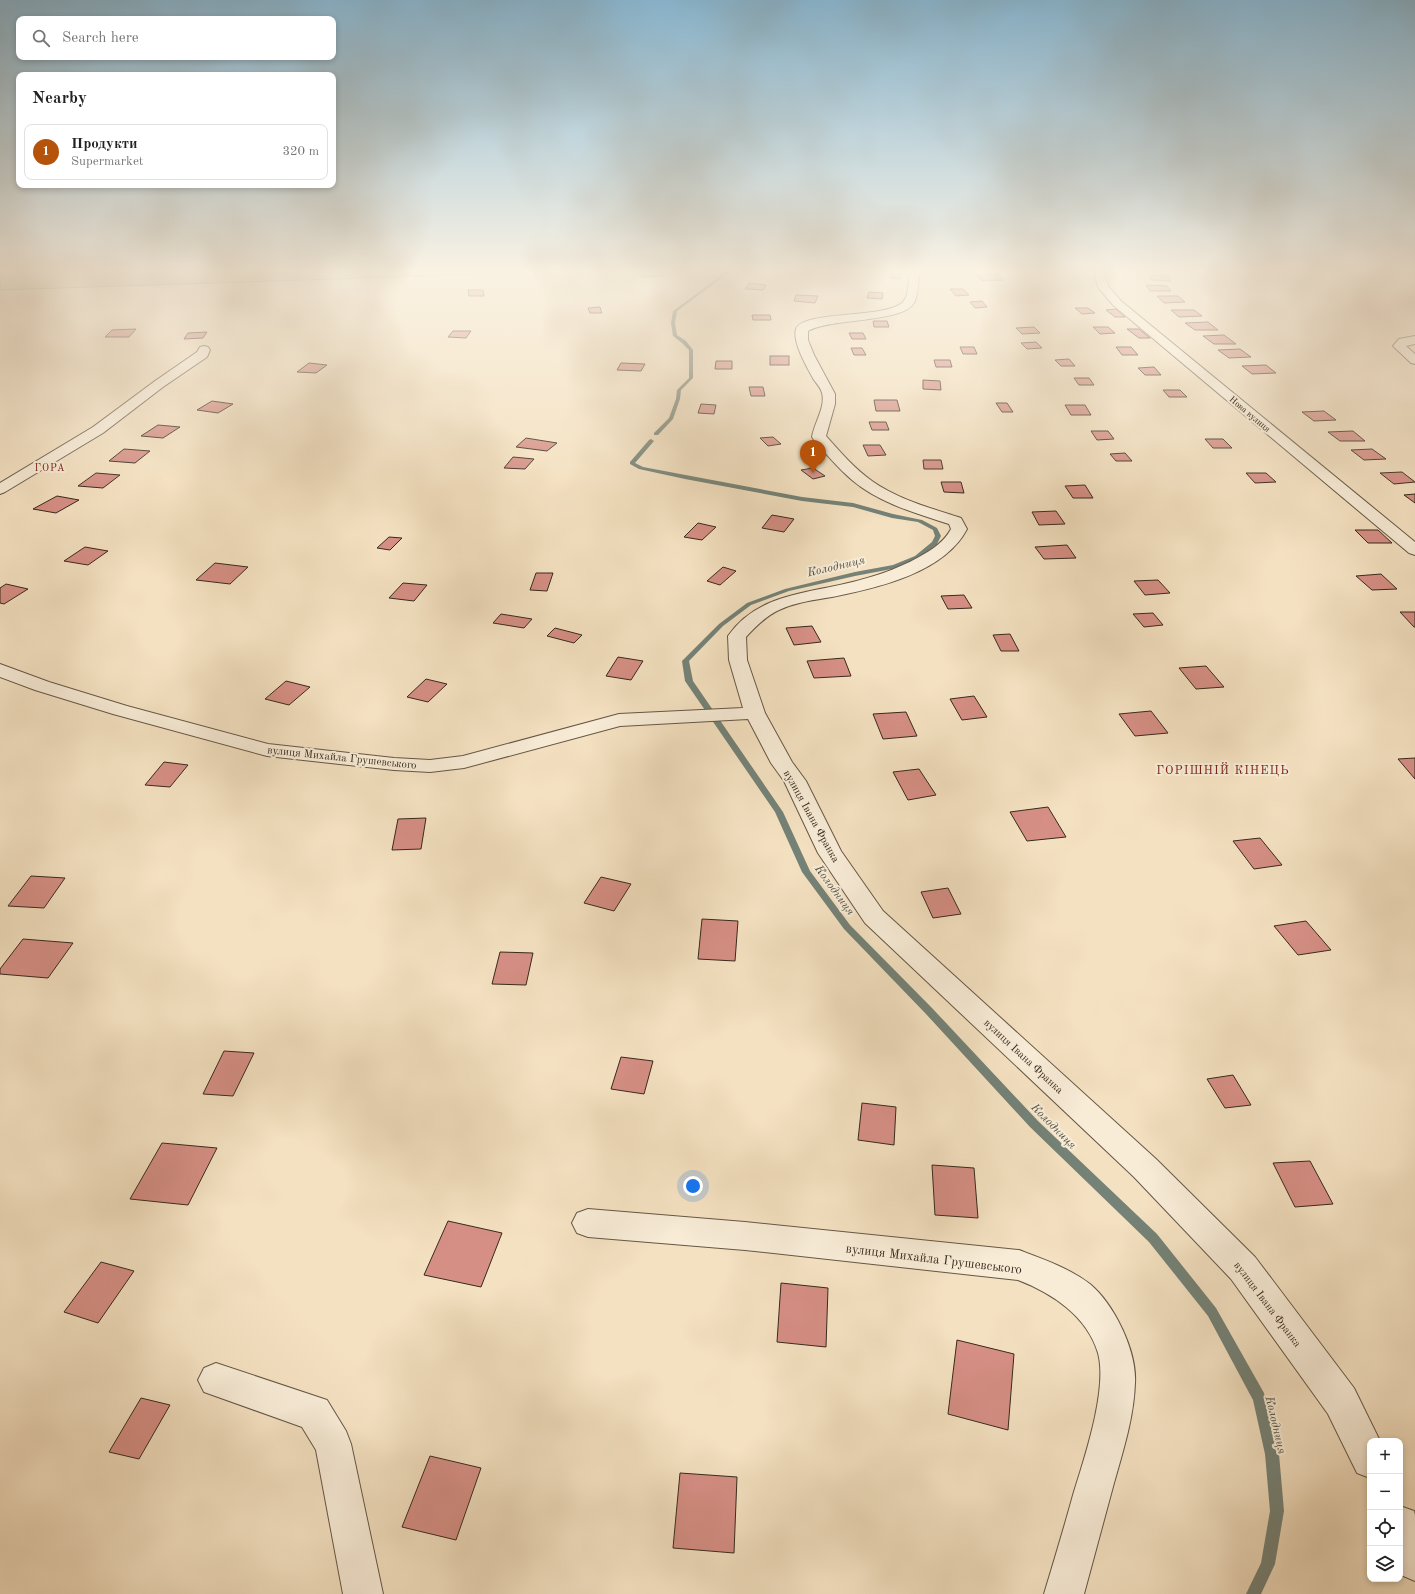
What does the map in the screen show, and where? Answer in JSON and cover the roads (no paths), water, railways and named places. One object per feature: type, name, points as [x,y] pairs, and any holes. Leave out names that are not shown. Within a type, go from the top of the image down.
[{"type":"street","name":"вулиця Івана Франка","points":[[803,343],[815,370],[829,394],[825,414],[819,429],[820,436],[843,463],[864,482],[880,492],[903,503],[955,521],[959,529],[954,539],[941,550],[923,562],[895,575],[849,588],[801,598],[767,609],[748,624],[737,636],[738,660],[746,714],[795,781],[830,852],[874,917],[1145,1168],[1243,1268],[1340,1401],[1367,1454]]},
{"type":"street","name":"Нова вулиця","points":[[1166,343],[1415,550]]},
{"type":"street","points":[[1401,343],[1398,346],[1415,360]]},
{"type":"street","points":[[0,489],[98,430],[159,384],[204,354],[204,350]]},
{"type":"street","name":"вулиця Михайла Грушевського","points":[[0,670],[42,686],[120,710],[267,750],[394,764],[430,766],[464,762],[619,720],[746,714]]},
{"type":"street","name":"вулиця Михайла Грушевського","points":[[588,1223],[745,1236],[1019,1265],[1045,1275],[1078,1295],[1099,1319],[1115,1353],[1118,1382],[1109,1437],[1064,1594]]},
{"type":"street","points":[[216,1380],[314,1413],[333,1444],[363,1594]]},
{"type":"street","points":[[1403,1532],[1415,1560]]},
{"type":"waterway","name":"Колодниця","points":[[656,434],[671,419],[678,399],[679,390],[691,378],[691,350],[685,343]]},
{"type":"waterway","name":"Колодниця","points":[[651,441],[632,463],[641,468],[685,477],[802,499],[853,505],[892,516],[920,521],[935,529],[938,536],[935,543],[917,557],[895,567],[855,574],[787,590],[749,604],[721,625],[685,661],[689,681],[779,812],[806,872],[847,927],[929,1011],[1034,1124],[1153,1238],[1212,1312],[1259,1398],[1272,1454],[1277,1511],[1268,1564],[1253,1594]]},
{"type":"place","name":"Продукти","points":[[813,473]]},
{"type":"district","name":"ГОРА","points":[[50,467]]},
{"type":"district","name":"ГОРІШНІЙ КІНЕЦЬ","points":[[1223,770]]}]
